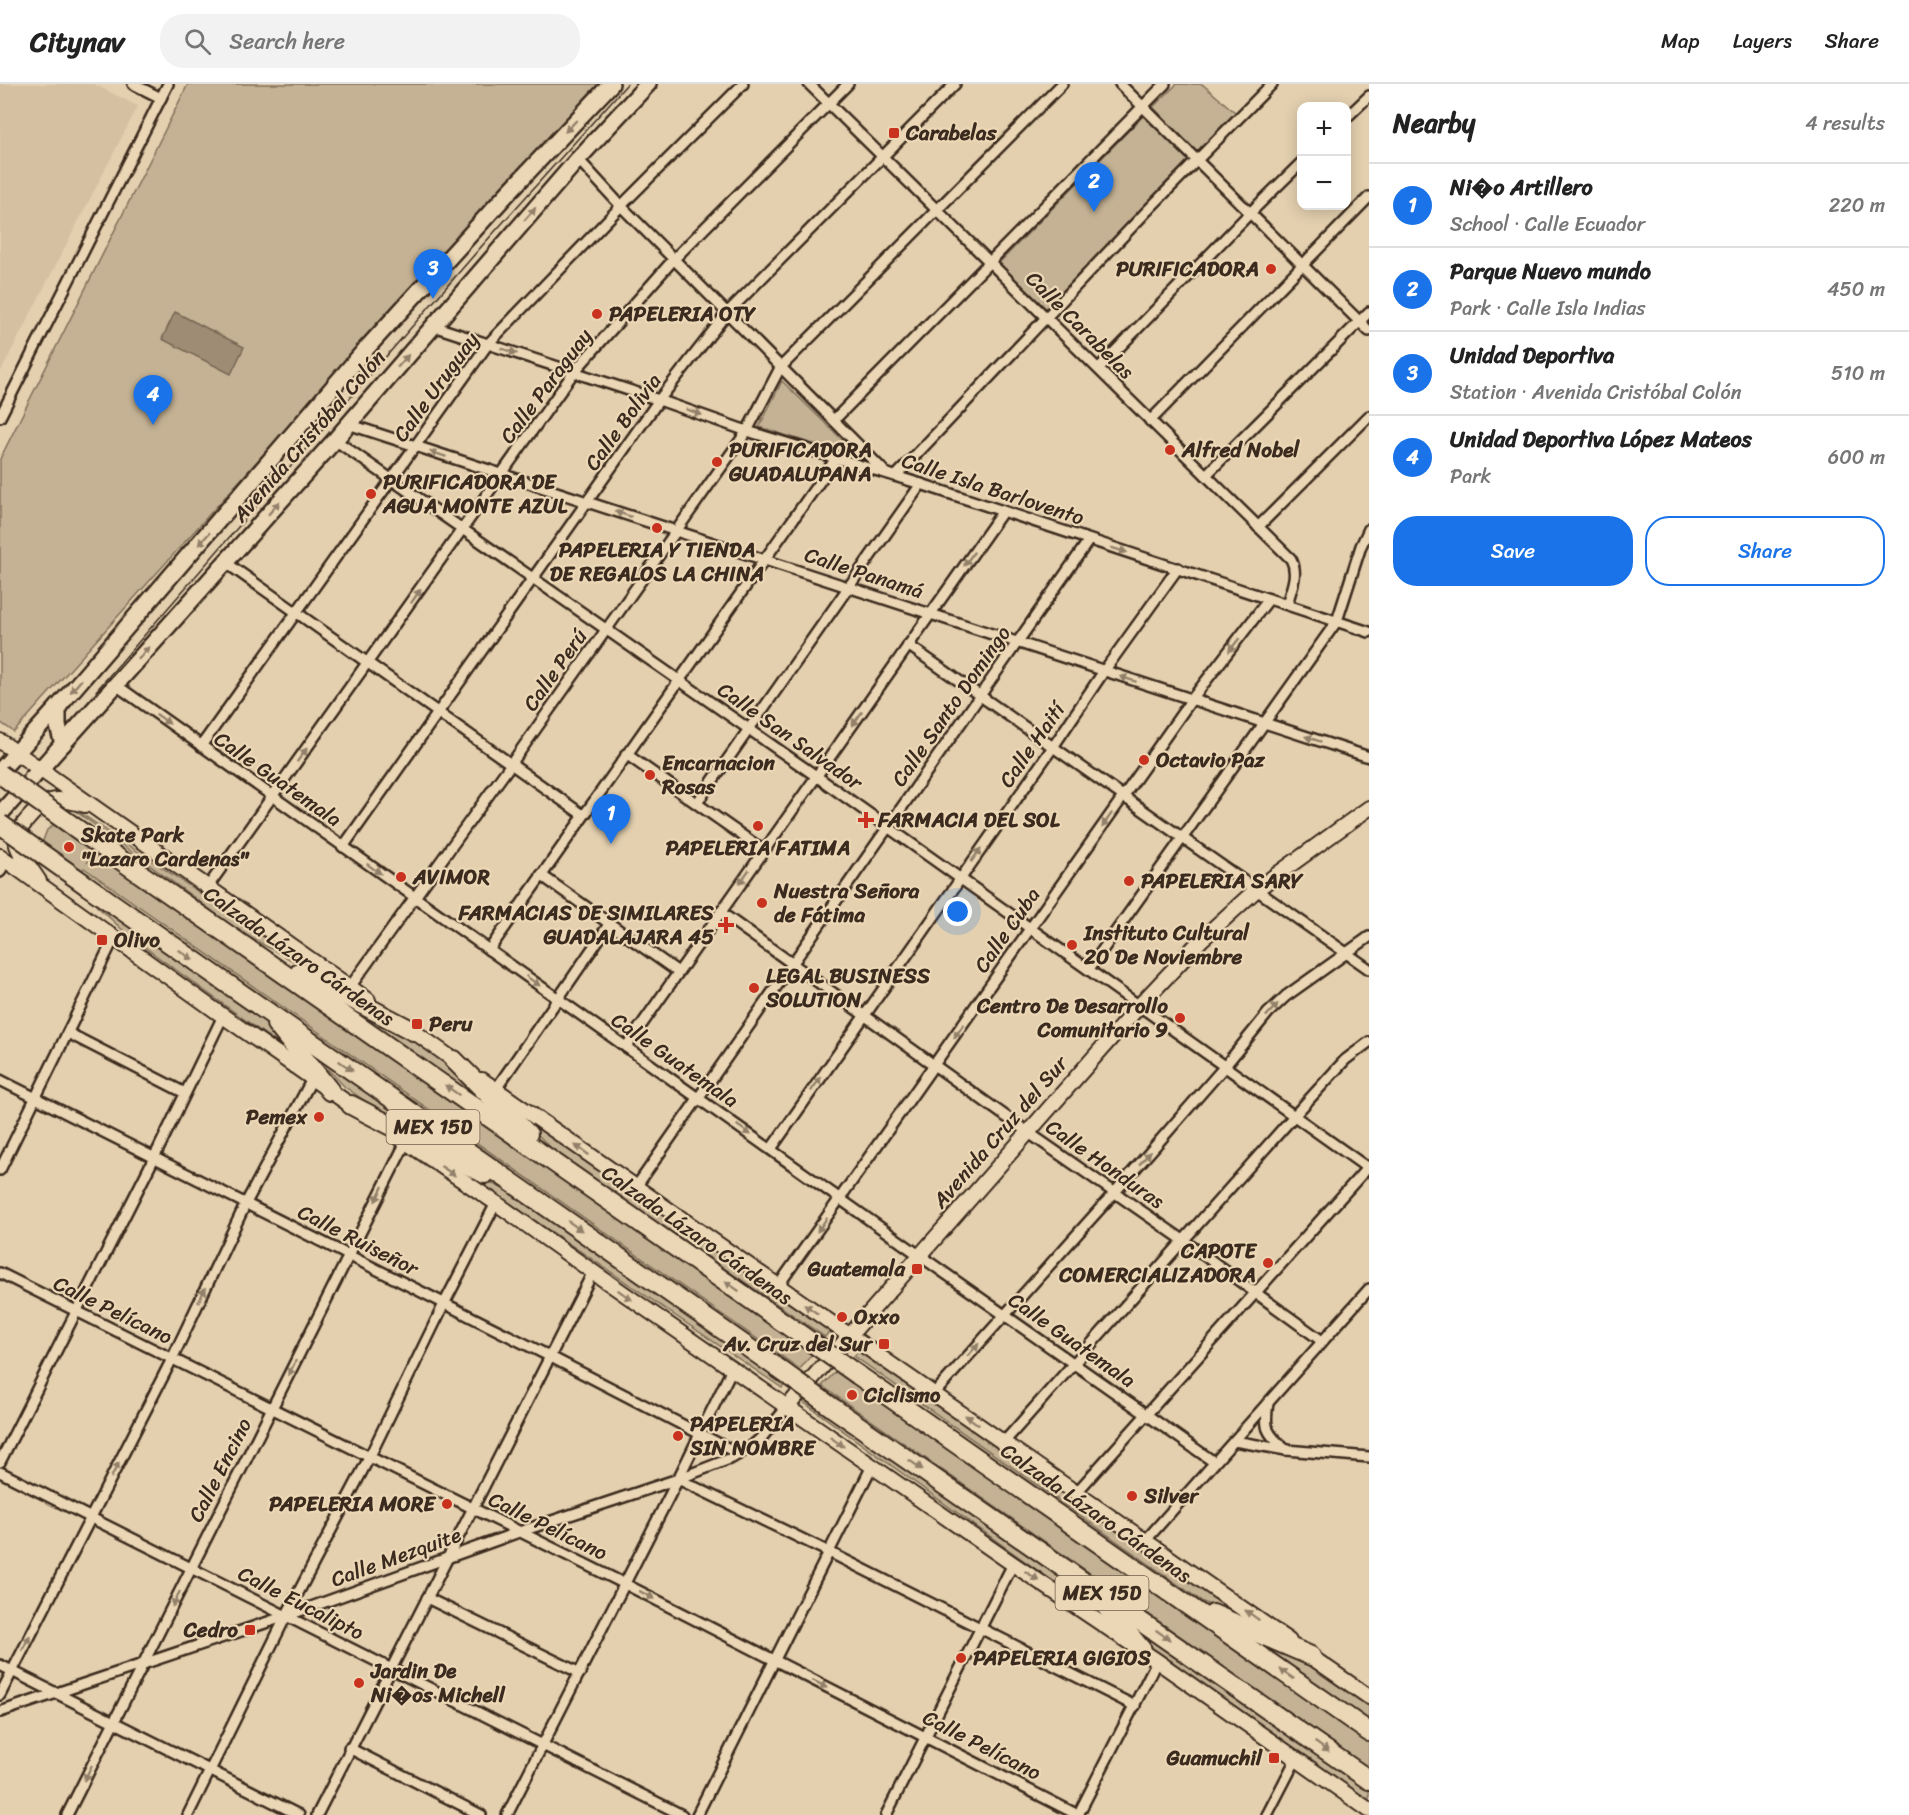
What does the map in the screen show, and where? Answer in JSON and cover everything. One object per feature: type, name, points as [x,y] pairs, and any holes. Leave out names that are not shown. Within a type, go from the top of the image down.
[{"type":"highway","name":"Calzada Lázaro Cárdenas","points":[[0,773],[115,856],[1369,1732]]},
{"type":"highway","name":"MEX 15D","points":[[0,824],[833,1408],[1369,1780]]},
{"type":"highway","points":[[235,939],[412,1031]]},
{"type":"highway","points":[[264,1009],[330,1091]]},
{"type":"highway","points":[[454,1060],[563,1169]]},
{"type":"highway","points":[[351,1105],[550,1208]]},
{"type":"highway","points":[[1084,1581],[1142,1650]]},
{"type":"highway","points":[[1178,1598],[1311,1656]]},
{"type":"main road","name":"Avenida Cristóbal Colón","points":[[0,773],[365,350],[611,84]]},
{"type":"main road","name":"Avenida Cristóbal Colón","points":[[0,814],[335,440],[578,159],[648,84]]},
{"type":"main road","points":[[58,707],[58,726],[63,744]]},
{"type":"main road","name":"Calzada Lázaro Cárdenas","points":[[0,741],[207,888],[1369,1697]]},
{"type":"main road","points":[[44,888],[18,848],[16,840],[18,831],[38,806],[45,802],[63,800],[95,808]]},
{"type":"main road","name":"Avenida Cruz del Sur","points":[[787,1407],[1140,1005],[1210,930],[1257,889],[1369,807]]},
{"type":"main road","points":[[2,863],[44,888],[312,1079],[496,1203],[1369,1810]]},
{"type":"street","points":[[133,84],[161,98]]},
{"type":"street","points":[[0,417],[168,84]]},
{"type":"street","name":"Calle Uruguay","points":[[201,747],[488,344],[743,84]]},
{"type":"street","name":"Calle Carabelas","points":[[809,84],[1292,559],[1295,576],[1287,604]]},
{"type":"street","name":"Calle Paraguay","points":[[207,888],[574,372],[674,259],[848,84]]},
{"type":"street","name":"Calle Bolivia","points":[[344,847],[659,400],[727,313],[955,84]]},
{"type":"street","name":"Calle Perú","points":[[350,987],[747,431],[780,368],[1062,84]]},
{"type":"street","points":[[1120,84],[1369,331]]},
{"type":"street","points":[[834,420],[1165,84]]},
{"type":"street","points":[[896,476],[1046,316],[1272,84]]},
{"type":"street","points":[[1351,114],[1369,96]]},
{"type":"street","points":[[578,159],[621,206],[885,472]]},
{"type":"street","points":[[1099,368],[1297,167]]},
{"type":"street","points":[[1150,421],[1369,197]]},
{"type":"street","points":[[1206,475],[1369,312]]},
{"type":"street","name":"Calle Isla Barlovento","points":[[433,326],[747,431],[885,472],[1369,632]]},
{"type":"street","points":[[1258,527],[1369,416]]},
{"type":"street","name":"Calle Panamá","points":[[348,424],[1369,757]]},
{"type":"street","name":"Calle San Salvador","points":[[335,440],[816,776],[1368,1167]]},
{"type":"street","points":[[489,950],[837,457]]},
{"type":"street","points":[[697,803],[921,484]]},
{"type":"street","points":[[626,1047],[1003,511]]},
{"type":"street","points":[[1089,969],[1336,621],[1369,529]]},
{"type":"street","name":"Calle Santo Domingo","points":[[636,1187],[1089,540]]},
{"type":"street","points":[[225,562],[583,816]]},
{"type":"street","name":"Calle Haití","points":[[771,1149],[1178,568]]},
{"type":"street","name":"Calle Cuba","points":[[778,1286],[1192,699],[1269,599]]},
{"type":"street","points":[[908,645],[1369,969]]},
{"type":"street","name":"Calle Guatemala","points":[[116,685],[1214,1462]]},
{"type":"street","points":[[626,754],[763,850]]},
{"type":"street","points":[[541,875],[678,972]]},
{"type":"street","name":"Calle Honduras","points":[[720,912],[1322,1341]]},
{"type":"street","points":[[496,1089],[610,923]]},
{"type":"street","points":[[934,1394],[1115,1192],[1278,1003],[1369,937]]},
{"type":"street","points":[[0,1170],[114,938]]},
{"type":"street","points":[[0,1462],[223,1016]]},
{"type":"street","points":[[68,1033],[185,1093]]},
{"type":"street","points":[[1004,1442],[1345,1060],[1369,1042]]},
{"type":"street","points":[[0,1695],[172,1359],[246,1203],[312,1079]]},
{"type":"street","name":"Calle Ruiseñor","points":[[0,1080],[155,1156],[739,1454]]},
{"type":"street","name":"Calle Encino","points":[[67,1815],[406,1142]]},
{"type":"street","points":[[1076,1493],[1368,1167]]},
{"type":"street","points":[[188,1815],[286,1616],[369,1458],[496,1203]]},
{"type":"street","points":[[317,1815],[593,1272]]},
{"type":"street","name":"Calle Pelícano","points":[[0,1273],[625,1584],[1078,1815]]},
{"type":"street","points":[[1145,1541],[1369,1289]]},
{"type":"street","points":[[507,1815],[732,1369]]},
{"type":"street","points":[[1269,1400],[1265,1419],[1266,1427],[1275,1441],[1286,1450]]},
{"type":"street","name":"Calle Mezquite","points":[[0,1712],[286,1616],[519,1532],[678,1479],[751,1447],[787,1407]]},
{"type":"street","points":[[1234,1441],[1286,1450],[1369,1457]]},
{"type":"street","points":[[697,1815],[872,1466]]},
{"type":"street","name":"Calle Eucalipto","points":[[0,1472],[682,1815]]},
{"type":"street","points":[[678,1479],[1135,1706]]},
{"type":"street","points":[[886,1815],[1013,1564]]},
{"type":"street","points":[[428,1598],[580,1672]]},
{"type":"street","points":[[1078,1815],[1157,1661]]},
{"type":"street","points":[[0,1665],[299,1815]]},
{"type":"street","points":[[350,1748],[481,1815]]},
{"type":"street","points":[[1268,1815],[1296,1759]]},
{"type":"shaded area","points":[[0,84],[94,84],[138,106],[0,373]]},
{"type":"shaded area","points":[[188,84],[598,84],[14,732],[0,722],[0,459]]},
{"type":"shaded area","points":[[1177,84],[1202,84],[1236,113],[1197,152],[1153,107]]},
{"type":"shaded area","points":[[1143,116],[1188,160],[1046,309],[999,263]]},
{"type":"shaded area","points":[[175,312],[244,347],[231,374],[162,339]]},
{"type":"shaded area","points":[[782,381],[862,459],[759,427]]},
{"type":"shaded area","points":[[52,794],[339,986],[244,934]]},
{"type":"shaded area","points":[[69,813],[105,837],[87,863],[95,853],[813,1353],[800,1369],[84,868],[74,881],[37,856],[47,830]]},
{"type":"shaded area","points":[[69,880],[261,1016],[288,1051],[129,936]]},
{"type":"shaded area","points":[[328,992],[415,1036],[449,1060],[506,1120]]},
{"type":"shaded area","points":[[292,1033],[468,1156],[404,1128],[345,1087]]},
{"type":"shaded area","points":[[496,1093],[831,1329],[825,1337],[556,1153]]},
{"type":"shaded area","points":[[447,1161],[551,1213],[786,1383],[782,1388]]},
{"type":"shaded area","points":[[860,1349],[1272,1634],[1203,1602],[854,1356]]},
{"type":"shaded area","points":[[838,1369],[1369,1741],[1369,1768],[822,1386]]},
{"type":"shaded area","points":[[809,1397],[1079,1581],[1115,1626],[803,1402]]},
{"type":"shaded area","points":[[1113,1605],[1369,1784],[1369,1802],[1147,1647]]},
{"type":"shaded area","points":[[1235,1626],[1309,1661],[1369,1702],[1369,1720]]},
{"type":"tram line","points":[[96,691],[481,247],[627,84]]},
{"type":"place","name":"Carabelas","points":[[894,133]]},
{"type":"place","name":"Parque Nuevo mundo","points":[[1094,212]]},
{"type":"place","name":"PURIFICADORA","points":[[1271,269]]},
{"type":"place","name":"Unidad Deportiva","points":[[433,299]]},
{"type":"place","name":"PAPELERIA OTY","points":[[597,314]]},
{"type":"place","name":"Unidad Deportiva López Mateos","points":[[153,425]]},
{"type":"place","name":"Alfred Nobel","points":[[1170,450]]},
{"type":"place","name":"PURIFICADORA GUADALUPANA","points":[[717,462]]},
{"type":"place","name":"PURIFICADORA DE AGUA MONTE AZUL","points":[[371,494]]},
{"type":"place","name":"PAPELERIA Y TIENDA DE REGALOS LA CHINA","points":[[657,528]]},
{"type":"place","name":"Octavio Paz","points":[[1144,760]]},
{"type":"place","name":"Encarnacion Rosas","points":[[650,775]]},
{"type":"place","name":"FARMACIA DEL SOL","points":[[866,820]]},
{"type":"place","name":"PAPELERIA FATIMA","points":[[758,826]]},
{"type":"place","name":"Ni�o Artillero","points":[[611,844]]},
{"type":"place","name":"Skate Park \"Lazaro Cardenas\"","points":[[69,847]]},
{"type":"place","name":"AVIMOR","points":[[401,877]]},
{"type":"place","name":"PAPELERIA SARY","points":[[1129,881]]},
{"type":"place","name":"Nuestra Señora de Fátima","points":[[762,903]]},
{"type":"place","name":"FARMACIAS DE SIMILARES GUADALAJARA 45","points":[[726,925]]},
{"type":"place","name":"Olivo","points":[[102,940]]},
{"type":"place","name":"Instituto Cultural 20 De Noviembre","points":[[1072,945]]},
{"type":"place","name":"LEGAL BUSINESS SOLUTION","points":[[754,988]]},
{"type":"place","name":"Centro De Desarrollo Comunitario 9","points":[[1180,1018]]},
{"type":"place","name":"Peru","points":[[417,1024]]},
{"type":"place","name":"Pemex","points":[[319,1117]]},
{"type":"place","name":"CAPOTE COMERCIALIZADORA","points":[[1268,1263]]},
{"type":"place","name":"Guatemala","points":[[917,1269]]},
{"type":"place","name":"Oxxo","points":[[842,1317]]},
{"type":"place","name":"Av. Cruz del Sur","points":[[884,1344]]},
{"type":"place","name":"Ciclismo","points":[[852,1395]]},
{"type":"place","name":"PAPELERIA SIN NOMBRE","points":[[678,1436]]},
{"type":"place","name":"Silver","points":[[1132,1496]]},
{"type":"place","name":"PAPELERIA MORE","points":[[447,1504]]},
{"type":"place","name":"Cedro","points":[[250,1630]]},
{"type":"place","name":"PAPELERIA GIGIOS","points":[[961,1658]]},
{"type":"place","name":"Jardin De Ni�os Michell","points":[[359,1683]]},
{"type":"place","name":"Guamuchil","points":[[1274,1758]]}]
